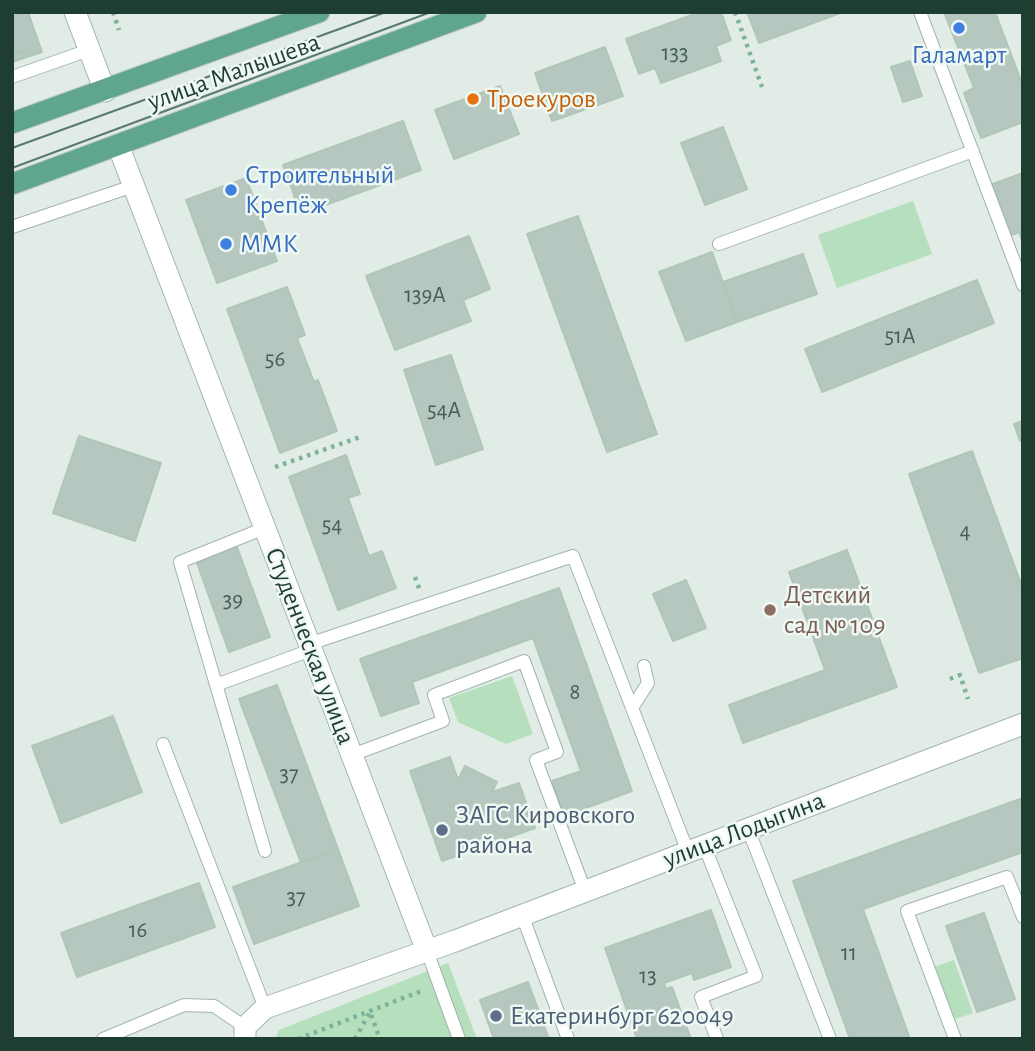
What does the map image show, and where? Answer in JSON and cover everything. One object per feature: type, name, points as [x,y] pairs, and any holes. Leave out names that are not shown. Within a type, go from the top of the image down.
[{"type":"main road","name":"улица Малышева","points":[[12,123],[319,12]]},
{"type":"main road","name":"улица Малышева","points":[[12,184],[476,12]]},
{"type":"street","points":[[75,12],[105,91]]},
{"type":"street","name":"Студенческая улица","points":[[118,145],[427,951]]},
{"type":"street","name":"улица Лодыгина","points":[[427,951],[1023,724]]},
{"type":"street","points":[[245,1033],[265,1008],[427,951]]},
{"type":"lane","points":[[920,12],[1023,285]]},
{"type":"lane","points":[[12,77],[89,50]]},
{"type":"lane","points":[[719,244],[973,151]]},
{"type":"lane","points":[[12,227],[134,186]]},
{"type":"lane","points":[[265,528],[180,562],[265,851]]},
{"type":"lane","points":[[216,685],[310,647],[573,556],[632,708],[756,976],[701,996],[717,1039]]},
{"type":"lane","points":[[352,755],[443,721],[434,695],[524,661],[558,752],[536,760],[585,891]]},
{"type":"lane","points":[[632,708],[648,683],[644,666]]},
{"type":"lane","points":[[163,744],[265,1008]]},
{"type":"lane","points":[[748,829],[830,1039]]},
{"type":"lane","points":[[955,1039],[907,911],[1007,877],[1023,918]]},
{"type":"lane","points":[[522,915],[568,1039]]},
{"type":"lane","points":[[427,951],[459,1039]]},
{"type":"lane","points":[[103,1039],[184,1004],[214,1006],[245,1033]]},
{"type":"path","points":[[113,12],[119,30]]},
{"type":"path","points":[[735,12],[762,87]]},
{"type":"path","points":[[275,467],[363,436]]},
{"type":"path","points":[[950,679],[960,675],[968,699]]},
{"type":"path","points":[[298,1039],[438,985]]},
{"type":"path","points":[[355,1039],[370,1012]]},
{"type":"path","points":[[370,1012],[380,1039]]},
{"type":"green space","points":[[913,201],[932,254],[837,288],[818,235]]},
{"type":"green space","points":[[512,676],[533,734],[506,744],[458,722],[449,698]]},
{"type":"green space","points":[[954,960],[973,1013],[953,1020],[934,967]]},
{"type":"green space","points":[[448,963],[477,1039],[275,1039],[279,1030]]},
{"type":"building","points":[[12,12],[28,12],[42,52],[12,52]]},
{"type":"building","points":[[700,12],[721,12],[731,40],[716,46],[721,61],[661,83],[655,68],[639,74],[626,39]]},
{"type":"building","points":[[747,12],[843,12],[759,43]]},
{"type":"building","points":[[944,12],[995,12],[1023,86],[1023,122],[981,138],[964,93],[974,88]]},
{"type":"building","points":[[605,47],[623,96],[552,121],[535,73]]},
{"type":"building","points":[[12,52],[42,52],[12,62]]},
{"type":"building","points":[[910,61],[922,96],[903,102],[891,67]]},
{"type":"building","points":[[500,86],[519,134],[454,159],[435,110]]},
{"type":"building","points":[[403,121],[421,170],[301,214],[283,165]]},
{"type":"building","points":[[723,127],[747,189],[705,205],[681,143]]},
{"type":"building","points":[[1023,173],[1023,243],[1019,232],[1009,236],[990,185]]},
{"type":"building","points":[[246,178],[277,261],[217,283],[186,200]]},
{"type":"building","points":[[578,216],[657,434],[607,452],[527,234]]},
{"type":"building","points":[[469,236],[490,289],[463,300],[471,321],[395,350],[366,276]]},
{"type":"building","points":[[712,252],[737,322],[686,341],[659,272]]},
{"type":"building","points":[[803,254],[817,294],[737,322],[723,282]]},
{"type":"building","points":[[977,280],[994,323],[822,392],[805,349]]},
{"type":"building","points":[[287,287],[305,335],[297,338],[314,382],[318,380],[337,431],[280,453],[227,309]]},
{"type":"building","points":[[451,355],[483,449],[436,465],[404,370]]},
{"type":"building","points":[[1023,421],[1023,440],[1020,441],[1014,424]]},
{"type":"building","points":[[79,436],[161,463],[135,541],[53,513]]},
{"type":"building","points":[[972,451],[1023,589],[1023,658],[979,673],[909,474]]},
{"type":"building","points":[[346,455],[360,494],[348,498],[369,556],[382,551],[396,588],[338,610],[289,477]]},
{"type":"building","points":[[237,547],[270,637],[229,652],[197,563]]},
{"type":"building","points":[[847,550],[897,687],[743,743],[729,705],[825,670],[789,572]]},
{"type":"building","points":[[686,580],[706,628],[673,641],[653,594]]},
{"type":"building","points":[[559,588],[632,791],[564,816],[552,781],[581,771],[533,638],[412,682],[419,703],[381,716],[360,659]]},
{"type":"building","points":[[277,685],[338,849],[301,863],[239,699]]},
{"type":"building","points":[[113,716],[142,792],[61,823],[32,746]]},
{"type":"building","points":[[450,757],[458,780],[465,766],[497,782],[492,792],[519,783],[535,828],[442,861],[410,771]]},
{"type":"building","points":[[1023,798],[1023,852],[863,909],[910,1039],[850,1039],[793,881]]},
{"type":"building","points":[[338,849],[359,906],[254,944],[233,887]]},
{"type":"building","points":[[199,883],[215,927],[77,977],[61,933]]},
{"type":"building","points":[[711,910],[731,967],[694,980],[692,973],[664,983],[666,989],[672,987],[691,1039],[637,1039],[605,948]]},
{"type":"building","points":[[984,913],[1015,999],[977,1012],[946,926]]},
{"type":"building","points":[[528,982],[549,1039],[494,1039],[480,1000]]},
{"type":"tram line","points":[[12,148],[386,12]]},
{"type":"tram line","points":[[12,168],[431,12]]},
{"type":"place","name":"Галамарт","points":[[959,28]]},
{"type":"place","name":"Троекуров","points":[[473,99]]},
{"type":"place","name":"Строительный Крепёж","points":[[231,190]]},
{"type":"place","name":"ММК","points":[[226,244]]},
{"type":"place","name":"Детский сад № 109","points":[[770,610]]},
{"type":"place","name":"ЗАГС Кировского района","points":[[442,830]]},
{"type":"place","name":"Екатеринбург 620049","points":[[496,1016]]}]
